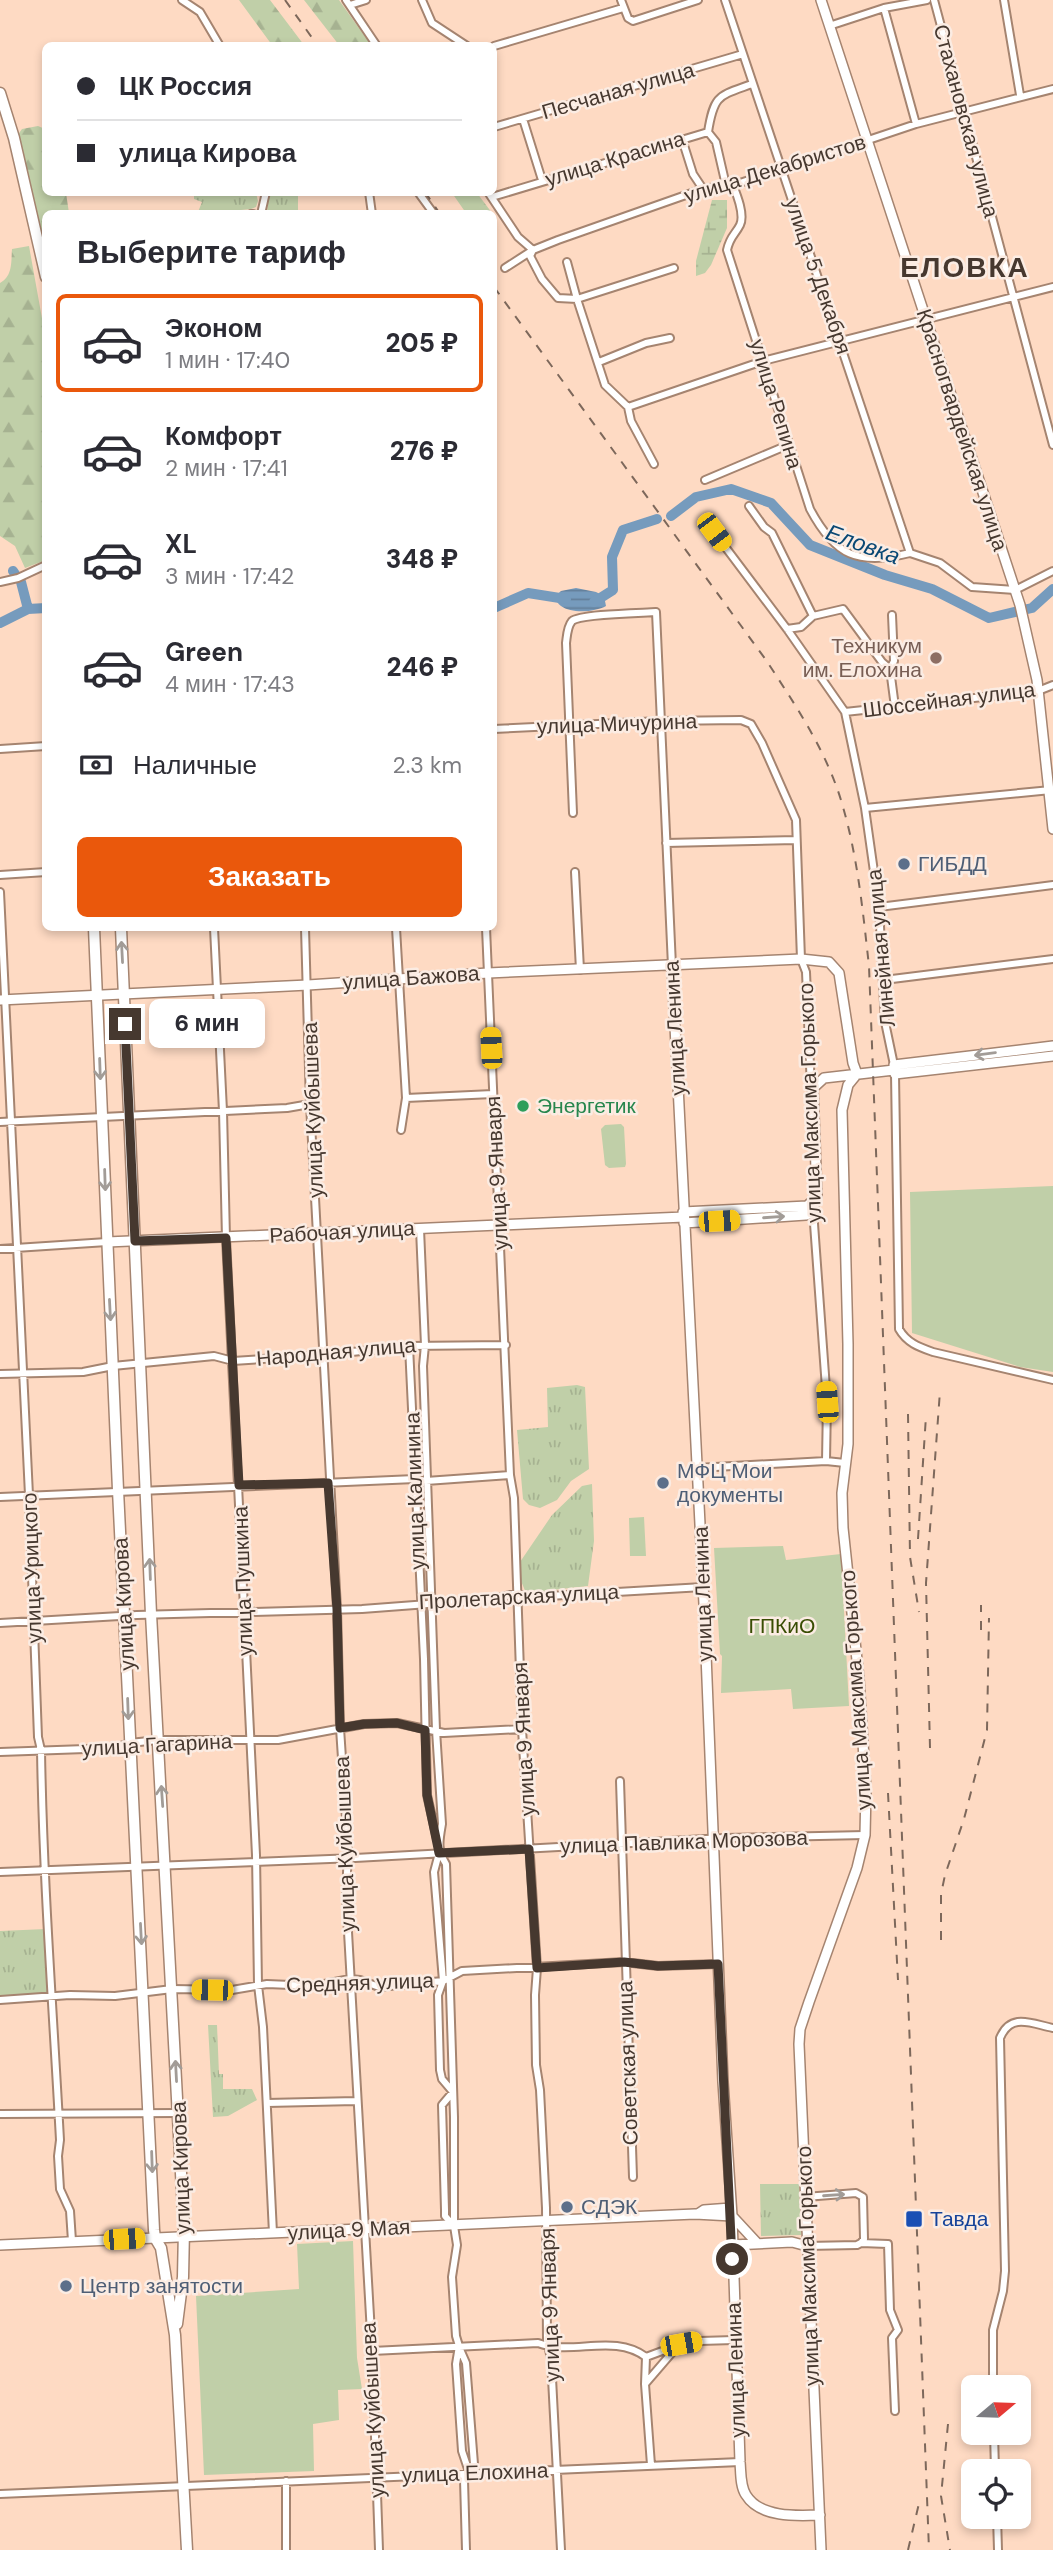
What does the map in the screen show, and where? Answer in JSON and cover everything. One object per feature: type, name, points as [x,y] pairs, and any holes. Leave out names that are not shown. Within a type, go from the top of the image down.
[{"type":"main road","points":[[0,93],[42,241]]},
{"type":"main road","name":"улица Кирова","points":[[94,931],[118,1490],[155,2238],[161,2248],[164,2279],[176,2335],[187,2550]]},
{"type":"main road","name":"улица Кирова","points":[[121,931],[151,1614],[184,2237],[183,2277],[176,2335]]},
{"type":"main road","points":[[164,2279],[171,2285],[176,2285],[183,2277]]},
{"type":"street","points":[[182,0],[200,12],[218,42]]},
{"type":"street","points":[[366,0],[348,3],[374,42]]},
{"type":"street","points":[[422,0],[432,23],[460,42]]},
{"type":"street","points":[[497,45],[622,4],[628,18],[633,21],[698,0]]},
{"type":"street","name":"улица 5 Декабря","points":[[724,0],[910,552]]},
{"type":"street","name":"Красногвардейская улица","points":[[821,0],[1020,605],[1038,691],[1051,790],[1053,829]]},
{"type":"street","points":[[829,26],[884,8],[927,0]]},
{"type":"street","name":"Стахановская улица","points":[[934,0],[1053,445]]},
{"type":"street","points":[[1004,0],[1020,96]]},
{"type":"street","points":[[884,8],[916,124]]},
{"type":"street","name":"Песчаная улица","points":[[497,126],[743,54]]},
{"type":"street","name":"улица Красина","points":[[497,193],[708,132],[714,104],[722,95],[752,84]]},
{"type":"street","name":"улица Декабристов","points":[[505,268],[533,250],[703,189],[733,185],[916,124],[1053,89]]},
{"type":"street","points":[[523,119],[542,180]]},
{"type":"street","name":"улица Репина","points":[[708,132],[716,142],[725,181],[733,185],[741,218],[740,226],[730,237],[727,250],[810,509],[821,529],[831,540],[851,554],[862,558],[892,557],[910,552]]},
{"type":"street","points":[[682,139],[693,174],[703,189]]},
{"type":"street","points":[[491,196],[518,237],[533,250],[530,256],[542,279],[558,298],[577,299],[674,268]]},
{"type":"street","points":[[567,262],[605,385],[628,407],[631,421],[654,464]]},
{"type":"street","points":[[628,407],[763,361],[926,321],[1012,296],[1053,288]]},
{"type":"street","points":[[598,362],[646,343],[670,338]]},
{"type":"street","points":[[705,480],[789,445]]},
{"type":"street","points":[[749,506],[764,527],[772,533],[813,616]]},
{"type":"street","name":"Линейная улица","points":[[714,532],[845,712],[865,808],[879,907],[885,1023],[894,1070],[899,1329],[903,1337],[915,1346],[933,1352],[1053,1380]]},
{"type":"street","points":[[910,552],[940,563],[972,587],[1015,590],[1053,571]]},
{"type":"street","points":[[0,582],[18,578],[42,567]]},
{"type":"street","points":[[787,629],[801,627],[813,616],[843,609],[890,669],[895,707]]},
{"type":"street","name":"улица Ленина","points":[[569,725],[566,643],[569,626],[576,619],[614,613],[656,612],[733,2245],[740,2462],[746,2496],[755,2504],[783,2514],[820,2515]]},
{"type":"street","points":[[890,669],[894,662],[892,615]]},
{"type":"street","name":"Шоссейная улица","points":[[845,712],[1038,691],[1053,685]]},
{"type":"street","name":"улица Мичурина","points":[[497,729],[741,720]]},
{"type":"street","name":"улица Максима Горького","points":[[741,720],[751,724],[762,743],[796,820],[801,959],[806,972],[817,1196],[813,1210],[827,1402],[826,1461]]},
{"type":"street","points":[[569,725],[573,813]]},
{"type":"street","points":[[0,749],[42,746]]},
{"type":"street","points":[[865,808],[1051,790]]},
{"type":"street","points":[[666,843],[796,839]]},
{"type":"street","points":[[0,875],[42,872]]},
{"type":"street","points":[[575,872],[580,970]]},
{"type":"street","points":[[879,907],[1053,884]]},
{"type":"street","name":"улица Урицкого","points":[[0,892],[3,1000],[24,1373],[38,1737],[41,1750],[43,1870],[59,2113],[60,2189],[70,2211],[72,2241]]},
{"type":"street","name":"улица Пушкина","points":[[214,931],[256,1860],[258,1985],[264,2027],[273,2233]]},
{"type":"street","name":"улица Куйбышева","points":[[305,931],[310,1104],[348,1858],[346,1898],[372,2351],[379,2550]]},
{"type":"street","points":[[396,931],[406,1098],[401,1129]]},
{"type":"street","name":"улица 9 Января","points":[[486,931],[510,1475],[514,1498],[522,1729],[537,1968],[536,2065],[540,2090],[547,2221],[548,2347],[551,2359],[561,2550]]},
{"type":"street","points":[[884,980],[1053,959]]},
{"type":"street","name":"улица Максима Горького","points":[[821,2550],[800,2029],[857,1868],[865,1835],[866,1790],[842,1493],[848,1444],[848,1345],[842,1110],[848,1085],[857,1074],[853,1063],[841,979],[835,967],[823,960]]},
{"type":"street","name":"улица Бажова","points":[[3,1000],[488,973],[823,960]]},
{"type":"street","points":[[894,1070],[1053,1046]]},
{"type":"street","points":[[811,1093],[815,1084],[824,1078],[1053,1056]]},
{"type":"street","points":[[406,1098],[493,1094]]},
{"type":"street","points":[[0,1122],[287,1108],[310,1104]]},
{"type":"street","name":"Рабочая улица","points":[[684,1217],[807,1206],[813,1203],[817,1196]]},
{"type":"street","name":"Рабочая улица","points":[[0,1249],[684,1217],[806,1215],[813,1210]]},
{"type":"street","name":"улица Калинина","points":[[419,1229],[425,1345],[422,1366],[426,1481],[442,1824],[438,1844]]},
{"type":"street","name":"Народная улица","points":[[0,1374],[83,1372],[113,1366],[214,1356],[233,1360],[425,1345],[506,1345]]},
{"type":"street","name":"улица Калинина","points":[[409,1346],[424,1659],[427,1795],[439,1853],[434,1872],[446,1980],[453,2092],[454,2226],[457,2245],[452,2277],[459,2346],[456,2364],[462,2451],[469,2472],[464,2480],[466,2550]]},
{"type":"street","points":[[696,1468],[826,1461],[845,1463]]},
{"type":"street","points":[[0,1497],[239,1485],[415,1479],[426,1481],[510,1475]]},
{"type":"street","name":"Пролетарская улица","points":[[0,1623],[124,1615],[362,1609],[494,1599],[517,1593],[531,1597],[703,1587]]},
{"type":"street","name":"улица Гагарина","points":[[0,1752],[114,1748],[158,1740],[278,1740],[364,1724],[397,1723],[444,1733],[522,1729]]},
{"type":"street","name":"Советская улица","points":[[620,1781],[633,2177]]},
{"type":"street","name":"улица Павлика Морозова","points":[[0,1872],[348,1858],[712,1839],[865,1835]]},
{"type":"street","name":"улица Калинина","points":[[439,1853],[446,1864],[446,1980],[438,1995],[440,2070],[442,2079],[453,2092]]},
{"type":"street","name":"Средняя улица","points":[[0,2000],[53,1996],[115,1996],[172,1989],[232,1990],[258,1985],[314,1986],[350,1979],[379,1987],[446,1980],[462,1971],[624,1962],[658,1966],[718,1964]]},
{"type":"street","points":[[993,2375],[993,2330],[1005,2271],[1000,2038],[1006,2026],[1015,2022],[1053,2028]]},
{"type":"street","name":"улица Калинина","points":[[453,2092],[442,2105],[445,2216],[454,2226]]},
{"type":"street","points":[[267,2103],[356,2101]]},
{"type":"street","points":[[0,2114],[179,2113]]},
{"type":"street","points":[[805,2197],[856,2193],[863,2197],[864,2239],[861,2243]]},
{"type":"street","points":[[731,2212],[757,2243]]},
{"type":"street","name":"улица 9 Мая","points":[[0,2245],[698,2214],[704,2216],[731,2212]]},
{"type":"street","points":[[733,2245],[792,2242],[807,2246],[888,2244],[890,2310],[898,2330],[891,2338],[895,2412]]},
{"type":"street","points":[[372,2351],[538,2343],[548,2347],[606,2344],[629,2348],[646,2357],[681,2344],[734,2340]]},
{"type":"street","points":[[645,2384],[681,2344]]},
{"type":"street","points":[[646,2357],[645,2384],[651,2465]]},
{"type":"street","name":"улица Елохина","points":[[0,2494],[740,2462]]},
{"type":"street","points":[[286,2481],[286,2550]]},
{"type":"street","points":[[997,2529],[998,2550]]},
{"type":"green space","points":[[239,0],[270,0],[302,42],[270,42]]},
{"type":"green space","points":[[304,0],[339,0],[369,42],[337,42]]},
{"type":"green space","points":[[42,128],[42,196],[66,196],[69,210],[42,210],[42,241],[17,136],[22,129]]},
{"type":"green space","points":[[194,196],[257,196],[258,201],[256,207],[251,209],[199,210],[202,202],[194,199]]},
{"type":"green space","points":[[269,196],[298,196],[298,210],[267,210]]},
{"type":"green space","points":[[454,196],[479,196],[490,210],[464,210]]},
{"type":"green space","points":[[712,200],[727,200],[727,228],[711,265],[705,273],[696,276],[696,261]]},
{"type":"green space","points":[[29,246],[42,318],[42,562],[25,568],[15,546],[0,536],[0,283],[9,273],[12,249]]},
{"type":"green space","points":[[621,1124],[624,1127],[626,1164],[625,1167],[609,1168],[605,1165],[601,1129],[605,1125]]},
{"type":"green space","points":[[1053,1186],[1053,1372],[1020,1367],[912,1333],[910,1192]]},
{"type":"green space","points":[[577,1385],[585,1387],[589,1469],[571,1481],[557,1500],[540,1508],[529,1505],[523,1499],[517,1430],[548,1427],[547,1388]]},
{"type":"green space","points":[[592,1484],[594,1541],[588,1586],[526,1593],[521,1581],[520,1562],[552,1515],[582,1486]]},
{"type":"green space","points":[[644,1517],[646,1556],[630,1556],[629,1518]]},
{"type":"green space","name":"ГПКиО","points":[[783,1546],[786,1560],[841,1554],[849,1706],[793,1709],[791,1689],[721,1693],[722,1656],[714,1548]]},
{"type":"green space","points":[[46,1929],[50,1993],[0,1996],[0,1931]]},
{"type":"green space","points":[[208,2025],[217,2025],[219,2074],[223,2074],[223,2089],[252,2089],[257,2100],[228,2116],[213,2117]]},
{"type":"green space","points":[[760,2184],[799,2184],[801,2235],[761,2236]]},
{"type":"green space","points":[[353,2241],[357,2358],[362,2389],[338,2390],[339,2420],[313,2424],[314,2471],[204,2475],[196,2296],[299,2289],[297,2244]]},
{"type":"water","points":[[576,588],[604,596],[606,606],[590,611],[571,610],[561,606],[554,597],[561,591]]},
{"type":"waterway","name":"Еловка","points":[[671,516],[696,497],[731,489],[771,503],[810,545],[885,575],[932,589],[989,618],[1032,608],[1053,589]]},
{"type":"waterway","name":"Еловка","points":[[594,602],[613,590],[612,557],[623,530],[657,519]]},
{"type":"waterway","name":"Еловка","points":[[21,582],[28,609]]},
{"type":"waterway","name":"Еловка","points":[[497,607],[528,593],[566,599]]},
{"type":"waterway","name":"Еловка","points":[[0,623],[28,609],[42,608]]},
{"type":"railway","points":[[285,0],[315,42]]},
{"type":"railway","points":[[428,196],[437,210]]},
{"type":"railway","points":[[497,291],[789,695],[829,768],[853,846],[869,966],[929,2550]]},
{"type":"railway","points":[[930,1748],[926,1583],[940,1391]]},
{"type":"railway","points":[[908,1414],[910,1557],[919,1612]]},
{"type":"railway","points":[[918,1539],[926,1416]]},
{"type":"railway","points":[[981,1605],[981,1630]]},
{"type":"railway","points":[[941,1940],[941,1894],[945,1875],[964,1819],[987,1730],[989,1618]]},
{"type":"railway","points":[[888,1793],[898,1980]]},
{"type":"railway","points":[[948,2424],[941,2496],[950,2550]]},
{"type":"railway","points":[[908,2550],[920,2499]]},
{"type":"place","name":"Техникум им. Елохина","points":[[936,658]]},
{"type":"place","name":"ГИБДД","points":[[904,864]]},
{"type":"place","name":"Энергетик","points":[[523,1106]]},
{"type":"place","name":"МФЦ Мои документы","points":[[663,1483]]},
{"type":"place","name":"СДЭК","points":[[567,2207]]},
{"type":"place","name":"Тавда","points":[[914,2219]]},
{"type":"place","name":"Центр занятости","points":[[66,2286]]},
{"type":"district","name":"ЕЛОВКА","points":[[965,267]]},
{"type":"route","points":[[125,1024],[135,1241],[226,1238],[239,1485],[328,1483],[337,1609],[340,1728],[397,1723],[425,1730],[427,1795],[439,1853],[529,1849],[537,1968],[636,1961],[658,1966],[718,1964],[732,2259]]}]
